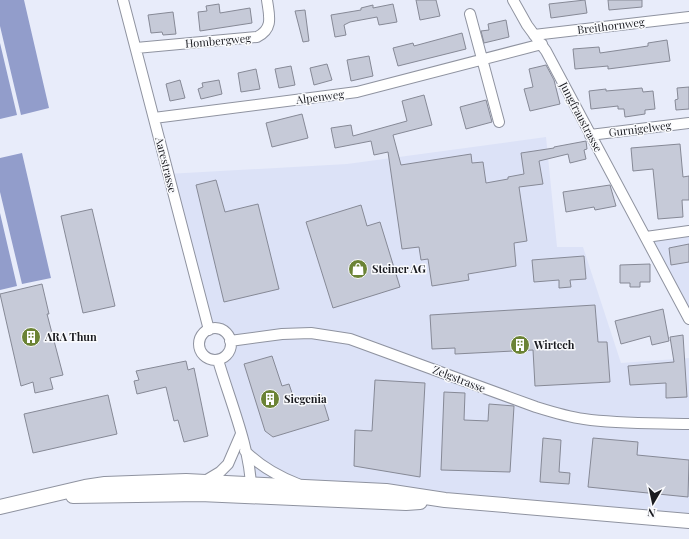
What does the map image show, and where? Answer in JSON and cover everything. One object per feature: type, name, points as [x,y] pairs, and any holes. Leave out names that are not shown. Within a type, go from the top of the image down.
[{"type":"main road","points":[[0,507],[85,487],[105,484],[141,482],[205,482],[251,489],[406,503],[445,500]]},
{"type":"main road","points":[[51,496],[170,493],[304,486],[386,490],[445,500],[689,521]]},
{"type":"street","name":"Aarestrasse","points":[[123,0],[167,174],[209,330]]},
{"type":"street","name":"Hombergweg","points":[[136,48],[258,37],[264,34],[269,28],[270,21],[267,0]]},
{"type":"street","name":"Jungfraustrasse","points":[[513,0],[534,35],[542,44],[689,319]]},
{"type":"street","points":[[470,14],[499,122]]},
{"type":"street","name":"Breithornweg","points":[[534,35],[689,17]]},
{"type":"street","name":"Alpenweg","points":[[154,118],[181,113],[345,94],[542,44]]},
{"type":"street","name":"Gurnigelweg","points":[[590,135],[689,123]]},
{"type":"street","points":[[646,237],[689,231]]},
{"type":"street","points":[[215,329],[225,332],[230,341],[227,354],[218,360],[208,359],[201,352],[200,341],[209,330],[215,329]]},
{"type":"street","name":"Zelgstrasse","points":[[230,341],[282,334],[311,333],[338,337],[371,346],[536,408],[560,414],[584,419],[607,421],[689,424]]},
{"type":"street","points":[[218,360],[245,451],[251,489]]},
{"type":"street","points":[[205,482],[220,472],[228,464],[240,434]]},
{"type":"street","points":[[245,451],[261,466],[273,474],[304,486]]},
{"type":"shaded area","points":[[546,137],[557,247],[583,247],[621,363],[689,358],[689,521],[251,483],[218,360],[227,354],[230,341],[229,336],[220,330],[209,330],[167,174],[347,164]]},
{"type":"shaded area","points":[[689,231],[689,319],[646,237]]},
{"type":"water","points":[[0,0],[24,0],[49,108],[21,115],[0,26]]},
{"type":"water","points":[[0,43],[17,115],[0,119]]},
{"type":"water","points":[[22,153],[51,278],[22,284],[0,192],[0,158]]},
{"type":"water","points":[[0,213],[17,286],[0,290]]},
{"type":"building","points":[[416,0],[436,0],[440,16],[420,20]]},
{"type":"building","points":[[585,0],[587,13],[551,18],[549,4]]},
{"type":"building","points":[[608,0],[642,0],[642,7],[609,10]]},
{"type":"building","points":[[219,4],[220,13],[250,8],[252,23],[200,31],[198,12],[207,11],[206,6]]},
{"type":"building","points":[[393,4],[397,22],[379,25],[377,17],[350,22],[344,25],[346,35],[335,37],[331,15],[361,10],[361,8],[373,5],[373,8]]},
{"type":"building","points":[[305,10],[309,41],[303,42],[295,11]]},
{"type":"building","points":[[173,12],[176,34],[163,35],[162,32],[151,33],[148,15]]},
{"type":"building","points":[[506,20],[509,37],[484,43],[481,31],[489,30],[488,24]]},
{"type":"building","points":[[462,33],[466,49],[398,66],[393,48],[413,43],[414,46]]},
{"type":"building","points":[[667,40],[670,61],[608,69],[608,66],[575,69],[573,49],[599,47],[600,53],[648,46],[648,43]]},
{"type":"building","points":[[369,56],[373,76],[351,81],[347,60]]},
{"type":"building","points":[[327,64],[332,80],[314,85],[310,68]]},
{"type":"building","points":[[546,65],[554,80],[560,104],[530,111],[524,89],[533,87],[529,69]]},
{"type":"building","points":[[291,66],[295,85],[279,88],[275,69]]},
{"type":"building","points":[[256,69],[260,89],[241,92],[238,73]]},
{"type":"building","points":[[180,80],[185,98],[170,101],[166,84]]},
{"type":"building","points":[[219,80],[222,94],[201,99],[198,89],[203,87],[202,83]]},
{"type":"building","points":[[689,87],[689,109],[676,110],[675,100],[678,99],[677,88]]},
{"type":"building","points":[[642,88],[643,92],[653,91],[655,109],[645,110],[645,114],[625,117],[624,109],[618,109],[618,106],[591,109],[589,91]]},
{"type":"building","points":[[424,95],[432,125],[393,135],[401,165],[471,154],[472,163],[483,162],[486,183],[524,174],[521,153],[586,141],[587,149],[584,150],[586,159],[570,163],[568,154],[539,161],[543,184],[519,187],[527,241],[514,243],[516,266],[468,274],[469,280],[432,286],[428,259],[421,260],[419,247],[402,249],[388,152],[374,155],[371,141],[335,148],[331,128],[351,125],[353,136],[407,121],[402,101]]},
{"type":"building","points":[[486,100],[492,122],[466,129],[460,107]]},
{"type":"building","points":[[302,114],[308,138],[272,147],[266,123]]},
{"type":"building","points":[[680,144],[683,177],[689,176],[689,200],[682,200],[683,217],[658,219],[653,169],[633,171],[631,148]]},
{"type":"building","points":[[216,180],[225,212],[258,204],[279,289],[224,302],[196,185]]},
{"type":"building","points":[[610,185],[616,206],[595,210],[594,207],[566,212],[563,192]]},
{"type":"building","name":"Steiner AG","points":[[361,205],[367,226],[380,222],[400,287],[333,308],[306,222]]},
{"type":"building","points":[[92,209],[115,306],[83,313],[61,216]]},
{"type":"building","points":[[689,244],[689,262],[671,265],[669,248]]},
{"type":"building","points":[[584,256],[586,279],[570,280],[571,287],[559,288],[559,280],[534,282],[532,260]]},
{"type":"building","points":[[650,264],[650,282],[640,282],[640,287],[630,287],[630,283],[620,283],[620,265]]},
{"type":"building","name":"ARA Thun","points":[[42,284],[49,314],[47,314],[63,375],[50,378],[53,389],[35,393],[33,382],[21,386],[0,294]]},
{"type":"building","name":"Wirtech","points":[[595,305],[598,342],[607,342],[610,382],[535,386],[533,350],[455,354],[455,348],[432,349],[430,315]]},
{"type":"building","points":[[663,309],[669,341],[652,345],[650,336],[621,344],[615,321]]},
{"type":"building","points":[[683,335],[687,397],[666,398],[666,383],[630,385],[628,366],[674,362],[670,337]]},
{"type":"building","name":"Siegenia","points":[[272,356],[282,386],[289,384],[295,402],[321,394],[329,420],[273,437],[265,431],[244,364]]},
{"type":"building","points":[[186,361],[188,370],[194,368],[208,436],[184,442],[178,420],[174,421],[166,387],[137,394],[134,381],[139,380],[136,371]]},
{"type":"building","points":[[375,380],[425,383],[420,477],[354,466],[355,430],[372,431]]},
{"type":"building","points":[[444,392],[465,393],[464,420],[488,421],[489,404],[514,406],[510,472],[441,470]]},
{"type":"building","points":[[108,395],[117,434],[33,453],[24,414]]},
{"type":"building","points":[[543,438],[561,440],[559,472],[570,473],[569,484],[540,482]]},
{"type":"building","points":[[593,438],[638,442],[637,455],[689,460],[688,497],[588,487]]},
{"type":"place","name":"Steiner AG","points":[[358,269]]},
{"type":"place","name":"ARA Thun","points":[[31,337]]},
{"type":"place","name":"Wirtech","points":[[520,345]]},
{"type":"place","name":"Siegenia","points":[[270,399]]}]
